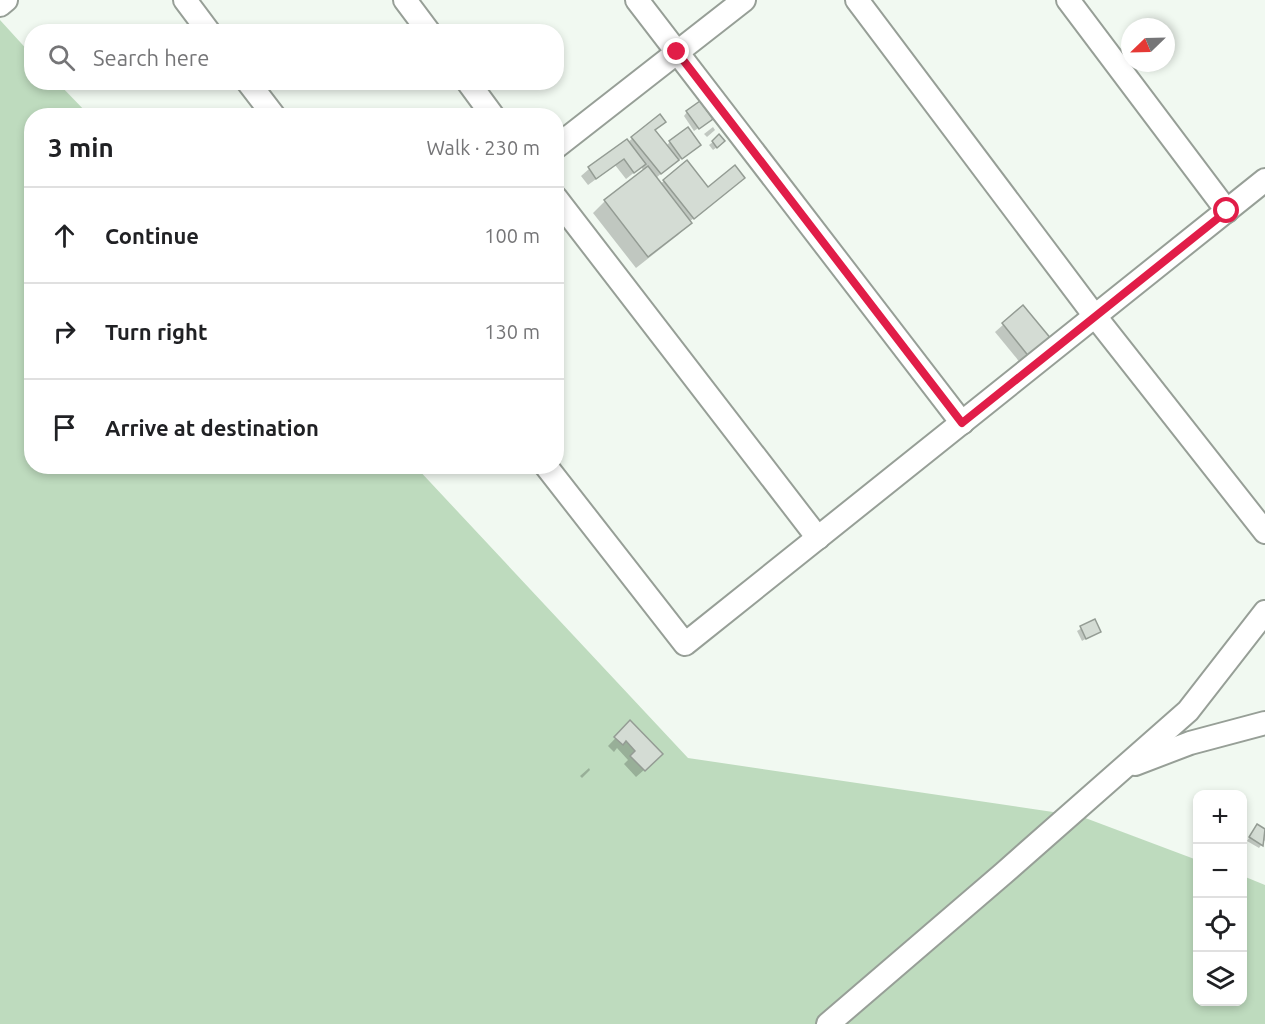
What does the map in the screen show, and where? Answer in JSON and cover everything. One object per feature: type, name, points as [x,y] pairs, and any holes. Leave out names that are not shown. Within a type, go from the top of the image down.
[{"type":"street","points":[[0,5],[6,0]]},
{"type":"street","points":[[185,0],[203,24]]},
{"type":"street","points":[[405,0],[423,24]]},
{"type":"street","points":[[637,0],[962,423]]},
{"type":"street","points":[[564,141],[744,0]]},
{"type":"street","points":[[857,0],[1095,316],[1265,532]]},
{"type":"street","points":[[1068,0],[1227,211]]},
{"type":"street","points":[[254,90],[268,108]]},
{"type":"street","points":[[474,90],[487,108]]},
{"type":"street","points":[[552,474],[685,644],[1265,180]]},
{"type":"street","points":[[564,208],[818,538]]},
{"type":"street","points":[[828,1024],[1188,711],[1265,612]]},
{"type":"street","points":[[1122,769],[1190,743],[1265,723]]},
{"type":"green space","points":[[0,20],[24,46],[24,90],[65,90],[82,108],[24,108],[24,474],[423,474],[688,758],[1080,816],[1193,858],[1193,1006],[1247,1006],[1247,878],[1265,885],[1265,1024],[0,1024]]},
{"type":"building","points":[[700,101],[713,119],[699,129],[686,111]]},
{"type":"building","points":[[660,114],[666,122],[655,130],[679,160],[661,174],[631,137]]},
{"type":"building","points":[[688,127],[701,145],[682,159],[669,141]]},
{"type":"building","points":[[719,134],[725,141],[717,148],[712,141]]},
{"type":"building","points":[[627,139],[646,164],[634,173],[624,159],[596,179],[588,167]]},
{"type":"building","points":[[687,160],[708,187],[735,165],[745,178],[694,219],[663,180]]},
{"type":"building","points":[[648,166],[692,223],[648,257],[604,200]]},
{"type":"building","points":[[1023,305],[1052,340],[1030,358],[1002,323]]},
{"type":"building","points":[[1095,619],[1101,632],[1086,639],[1080,626]]},
{"type":"building","points":[[630,720],[663,754],[645,771],[630,756],[635,751],[626,741],[623,745],[614,737]]},
{"type":"building","points":[[1257,824],[1265,829],[1263,846],[1249,837]]},
{"type":"route","points":[[677,52],[962,423],[1227,211]]}]
